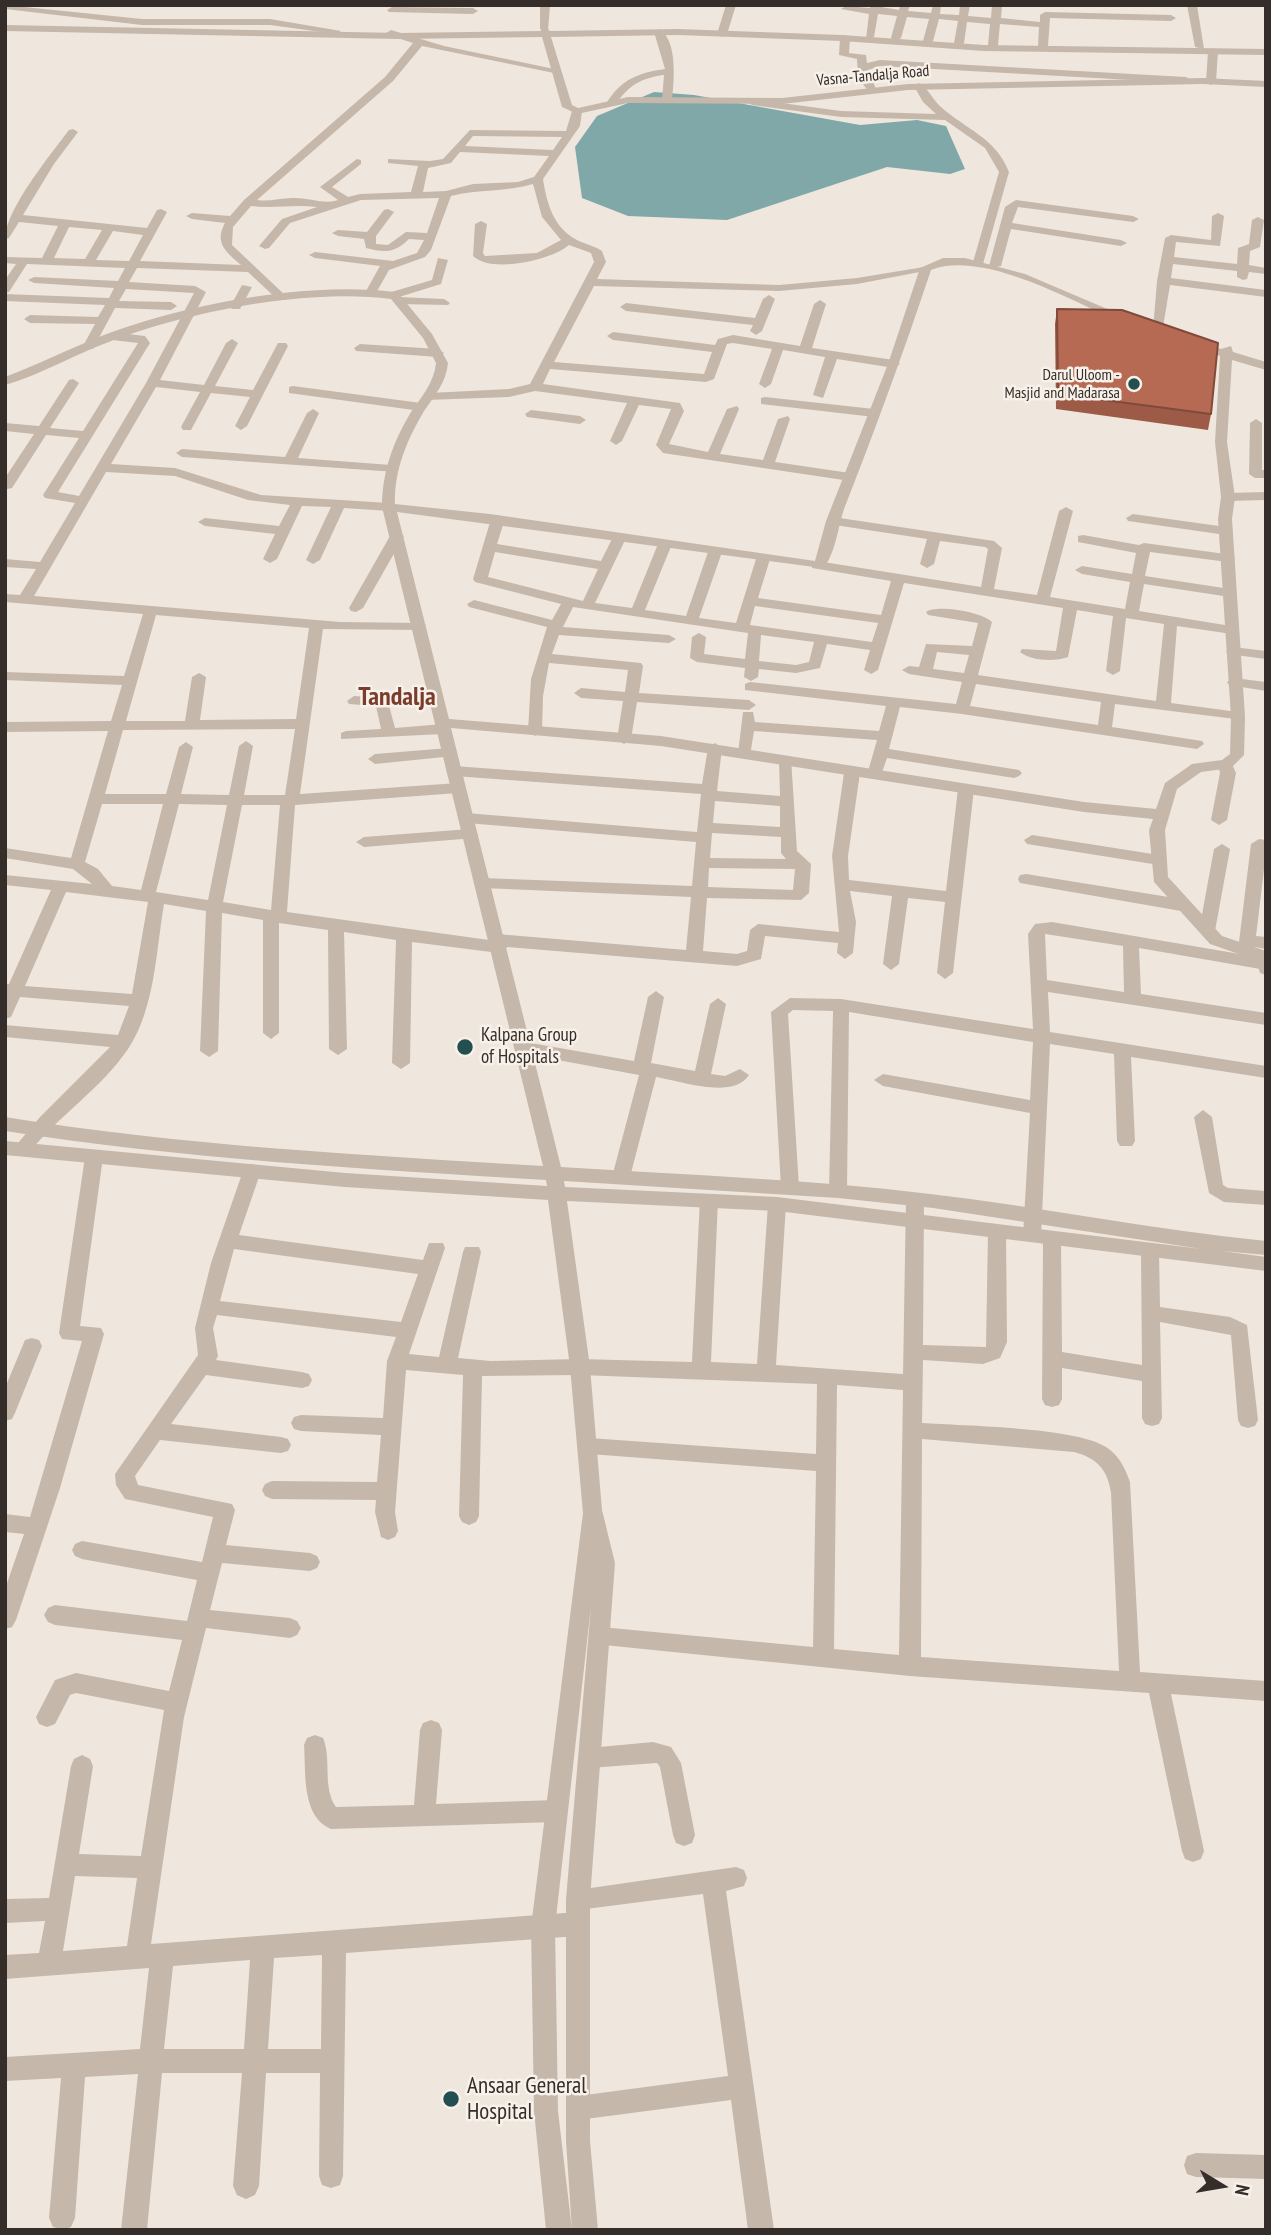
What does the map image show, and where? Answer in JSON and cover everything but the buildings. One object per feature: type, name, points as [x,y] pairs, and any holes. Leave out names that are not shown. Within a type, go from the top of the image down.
[{"type":"street","points":[[265,246],[286,220],[347,201],[373,195],[446,194],[473,187],[519,185],[538,179],[567,134],[575,127],[578,111],[567,107],[554,70],[544,31],[545,5]]},
{"type":"street","points":[[722,32],[732,5]]},
{"type":"street","points":[[960,43],[965,5]]},
{"type":"street","points":[[993,45],[997,5]]},
{"type":"street","points":[[1192,5],[1200,47]]},
{"type":"street","points":[[5,17],[10,6],[168,24],[270,22]]},
{"type":"street","points":[[391,33],[393,8],[473,11]]},
{"type":"street","points":[[845,22],[875,8],[936,10],[963,18],[994,21],[1045,15],[1171,19]]},
{"type":"street","points":[[869,37],[875,8]]},
{"type":"street","points":[[895,38],[904,9]]},
{"type":"street","points":[[928,41],[936,10]]},
{"type":"street","points":[[1043,47],[1045,15]]},
{"type":"street","points":[[5,26],[270,22],[336,31],[391,33],[418,44],[554,70]]},
{"type":"street","points":[[544,31],[722,32],[845,22],[1016,48],[1200,47],[1266,50]]},
{"type":"street","points":[[845,22],[869,37],[1016,48],[1266,50]]},
{"type":"street","points":[[845,22],[844,55],[862,57],[862,68],[871,89]]},
{"type":"street","points":[[5,26],[391,33],[722,32]]},
{"type":"street","points":[[659,32],[670,71],[667,100]]},
{"type":"street","points":[[282,298],[227,246],[225,238],[233,220],[248,202],[389,79],[418,44]]},
{"type":"street","points":[[1000,85],[1003,68],[1016,48]]},
{"type":"street","points":[[862,68],[880,62],[1207,82],[1213,51]]},
{"type":"street","points":[[612,102],[621,86],[632,79],[670,71]]},
{"type":"street","name":"Vasna-Tandalja Road","points":[[578,111],[612,102],[752,102],[919,86],[1266,83]]},
{"type":"street","points":[[919,86],[929,103],[945,117],[982,139],[1002,162],[1004,172],[979,262]]},
{"type":"street","points":[[752,102],[841,114],[945,117]]},
{"type":"street","points":[[5,236],[49,163],[73,132]]},
{"type":"street","points":[[392,161],[427,164],[447,161],[470,133],[567,134]]},
{"type":"street","points":[[457,149],[555,153]]},
{"type":"street","points":[[347,201],[325,187],[357,162]]},
{"type":"street","points":[[416,196],[423,166],[427,164]]},
{"type":"street","points":[[536,387],[600,262],[596,251],[571,243],[546,216],[538,179]]},
{"type":"street","points":[[315,255],[390,264],[421,255],[431,237],[446,194]]},
{"type":"street","points":[[248,202],[268,205],[293,201],[333,206]]},
{"type":"street","points":[[998,268],[1006,225],[1011,207],[1016,203],[1133,219]]},
{"type":"street","points":[[89,346],[161,212]]},
{"type":"street","points":[[388,212],[370,236],[370,246],[392,249],[397,247],[406,235],[431,237]]},
{"type":"street","points":[[192,216],[233,220]]},
{"type":"street","points":[[1218,216],[1230,246],[1243,268],[1241,291]]},
{"type":"street","points":[[16,218],[151,232]]},
{"type":"street","points":[[1144,324],[1163,281],[1171,238],[1254,247],[1258,220]]},
{"type":"street","points":[[46,262],[65,223]]},
{"type":"street","points":[[481,224],[477,254],[482,258],[546,255],[571,243]]},
{"type":"street","points":[[1006,225],[1121,243]]},
{"type":"street","points":[[88,264],[109,228]]},
{"type":"street","points":[[338,233],[370,236]]},
{"type":"street","points":[[1210,288],[1212,265],[1230,246]]},
{"type":"street","points":[[817,565],[822,562],[833,521],[894,363],[926,268],[934,261],[947,259],[979,262],[998,268],[1179,337],[1266,366]]},
{"type":"street","points":[[5,260],[252,269]]},
{"type":"street","points":[[395,298],[437,282],[442,260]]},
{"type":"street","points":[[1168,260],[1266,271]]},
{"type":"street","points":[[5,290],[23,261]]},
{"type":"street","points":[[372,291],[390,264]]},
{"type":"street","points":[[588,282],[779,288],[857,281],[926,268]]},
{"type":"street","points":[[25,599],[152,383],[199,290],[34,280]]},
{"type":"street","points":[[1163,281],[1266,294]]},
{"type":"street","points":[[70,320],[90,284]]},
{"type":"street","points":[[236,307],[246,287]]},
{"type":"street","points":[[5,381],[112,336],[187,317],[282,298],[372,291],[395,298],[444,303]]},
{"type":"street","points":[[5,297],[171,306]]},
{"type":"street","points":[[395,298],[438,353],[442,363],[442,375],[404,435],[387,488],[389,507],[525,1048],[556,1184],[589,1446],[592,1510],[605,1563],[578,1899],[578,2108],[585,2230]]},
{"type":"street","points":[[752,341],[769,299]]},
{"type":"street","points":[[805,350],[820,304]]},
{"type":"street","points":[[626,307],[760,322]]},
{"type":"street","points":[[30,319],[103,321]]},
{"type":"street","points":[[82,500],[50,495],[144,343],[141,339],[112,336]]},
{"type":"street","points":[[614,336],[719,349]]},
{"type":"street","points":[[546,365],[706,378],[710,376],[719,349],[726,339],[894,363]]},
{"type":"street","points":[[187,427],[232,343]]},
{"type":"street","points":[[241,426],[282,346]]},
{"type":"street","points":[[765,384],[779,346]]},
{"type":"street","points":[[360,348],[438,353]]},
{"type":"street","points":[[1227,352],[1266,360]]},
{"type":"street","points":[[1227,352],[1221,442],[1228,497],[1226,531],[1238,717],[1237,755],[1226,765],[1197,767],[1170,787],[1157,830],[1160,878],[1181,905],[1216,940],[1247,945],[1266,943]]},
{"type":"street","points":[[819,395],[832,354]]},
{"type":"street","points":[[7,485],[74,383]]},
{"type":"street","points":[[152,383],[257,394]]},
{"type":"street","points":[[293,390],[425,402],[450,395],[509,393],[536,387],[635,400],[678,408],[663,448],[850,477]]},
{"type":"street","points":[[531,414],[578,424],[591,394]]},
{"type":"street","points":[[616,441],[635,400]]},
{"type":"street","points":[[765,401],[874,412]]},
{"type":"street","points":[[713,456],[733,409]]},
{"type":"street","points":[[290,461],[313,413]]},
{"type":"street","points":[[768,464],[783,419]]},
{"type":"street","points":[[1256,423],[1255,474],[1266,474]]},
{"type":"street","points":[[5,427],[87,435]]},
{"type":"street","points":[[183,453],[391,469]]},
{"type":"street","points":[[102,468],[163,469],[198,477],[243,495],[498,519],[899,577],[1232,630]]},
{"type":"street","points":[[1228,497],[1266,496]]},
{"type":"street","points":[[270,559],[298,501]]},
{"type":"street","points":[[313,559],[339,504]]},
{"type":"street","points":[[1043,599],[1066,511]]},
{"type":"street","points":[[1133,518],[1226,531]]},
{"type":"street","points":[[498,519],[480,579],[587,606],[878,647]]},
{"type":"street","points":[[833,521],[989,544],[995,548],[987,591]]},
{"type":"street","points":[[205,522],[284,531]]},
{"type":"street","points":[[356,608],[397,536]]},
{"type":"street","points":[[927,564],[934,536]]},
{"type":"street","points":[[587,606],[619,538]]},
{"type":"street","points":[[1083,540],[1143,550],[1144,547],[1228,558]]},
{"type":"street","points":[[636,614],[665,544]]},
{"type":"street","points":[[490,547],[605,566]]},
{"type":"street","points":[[1113,671],[1125,613],[1137,580],[1143,550]]},
{"type":"street","points":[[691,621],[715,552]]},
{"type":"street","points":[[745,753],[752,665],[750,601],[763,559]]},
{"type":"street","points":[[5,563],[45,566]]},
{"type":"street","points":[[1082,570],[1230,593]]},
{"type":"street","points":[[872,670],[899,577]]},
{"type":"street","points":[[5,598],[317,624],[419,626]]},
{"type":"street","points":[[536,731],[534,693],[554,628],[569,601]]},
{"type":"street","points":[[750,601],[886,620]]},
{"type":"street","points":[[474,604],[554,628],[669,639]]},
{"type":"street","points":[[1027,652],[1057,656],[1063,654],[1071,604]]},
{"type":"street","points":[[77,864],[151,609]]},
{"type":"street","points":[[933,612],[979,618],[985,622],[962,709]]},
{"type":"street","points":[[1163,706],[1171,620]]},
{"type":"street","points":[[271,1033],[274,917],[317,624]]},
{"type":"street","points":[[699,637],[696,658],[808,668],[815,665],[822,638]]},
{"type":"street","points":[[925,673],[931,647],[978,651]]},
{"type":"street","points":[[1233,651],[1266,655]]},
{"type":"street","points":[[544,658],[636,666],[624,738]]},
{"type":"street","points":[[909,670],[1238,717]]},
{"type":"street","points":[[5,676],[130,681]]},
{"type":"street","points":[[192,726],[199,677]]},
{"type":"street","points":[[1234,682],[1266,687]]},
{"type":"street","points":[[750,687],[962,709],[1197,744]]},
{"type":"street","points":[[581,693],[749,705]]},
{"type":"street","points":[[1104,731],[1109,699]]},
{"type":"street","points":[[354,701],[382,701],[389,733]]},
{"type":"street","points":[[875,775],[894,702]]},
{"type":"street","points":[[5,727],[303,724]]},
{"type":"street","points":[[346,736],[442,726],[624,738],[715,748],[852,772],[1162,815]]},
{"type":"street","points":[[747,726],[885,736]]},
{"type":"street","points":[[209,1051],[214,908],[246,746]]},
{"type":"street","points":[[14,1148],[97,1074],[123,1042],[138,1001],[152,897],[172,799],[186,747]]},
{"type":"street","points":[[694,957],[715,748]]},
{"type":"street","points":[[880,752],[1014,773]]},
{"type":"street","points":[[375,759],[449,753]]},
{"type":"street","points":[[786,761],[789,853],[803,864]]},
{"type":"street","points":[[1219,820],[1228,773],[1226,765]]},
{"type":"street","points":[[454,771],[709,792],[786,802]]},
{"type":"street","points":[[5,880],[152,897],[404,937],[748,959],[757,948],[758,930],[846,946],[848,922],[843,905],[840,856],[852,772]]},
{"type":"street","points":[[96,799],[290,800],[458,788]]},
{"type":"street","points":[[945,973],[966,789]]},
{"type":"street","points":[[363,842],[468,826],[705,833],[787,832]]},
{"type":"street","points":[[1032,840],[1159,860]]},
{"type":"street","points":[[1247,945],[1259,845],[1266,845]]},
{"type":"street","points":[[1207,931],[1222,849]]},
{"type":"street","points":[[5,853],[77,864],[92,873],[106,891]]},
{"type":"street","points":[[704,863],[803,864]]},
{"type":"street","points":[[483,883],[795,896],[801,893],[803,864]]},
{"type":"street","points":[[1026,879],[1181,905]]},
{"type":"street","points":[[5,1013],[10,990],[61,885]]},
{"type":"street","points":[[842,885],[953,897]]},
{"type":"street","points":[[891,964],[901,891]]},
{"type":"street","points":[[337,927],[338,1049]]},
{"type":"street","points":[[1032,1236],[1042,1039],[1036,934],[1041,928],[1131,941],[1265,966],[1263,956],[1247,945]]},
{"type":"street","points":[[401,1063],[404,937]]},
{"type":"street","points":[[1131,941],[1133,999]]},
{"type":"street","points":[[1038,985],[1266,1018]]},
{"type":"street","points":[[10,990],[138,1001]]},
{"type":"street","points":[[621,1177],[645,1070],[656,998]]},
{"type":"street","points":[[702,1078],[718,1004]]},
{"type":"street","points":[[790,1187],[779,1012],[790,1004],[841,1004],[1042,1039],[1266,1072]]},
{"type":"street","points":[[838,1191],[841,1004]]},
{"type":"street","points":[[5,1031],[123,1042]]},
{"type":"street","points":[[525,1048],[727,1083],[740,1075]]},
{"type":"street","points":[[1122,1051],[1126,1141]]},
{"type":"street","points":[[883,1080],[1038,1108]]},
{"type":"street","points":[[1203,1117],[1215,1188],[1224,1195],[1266,1198]]},
{"type":"street","points":[[5,1124],[138,1143],[709,1199],[777,1203],[1150,1252],[1266,1264]]},
{"type":"street","points":[[14,1148],[252,1171],[556,1184],[621,1177],[790,1187],[915,1199],[1266,1248]]},
{"type":"street","points":[[5,1620],[37,1527],[94,1334],[69,1333],[94,1157]]},
{"type":"street","points":[[137,1957],[177,1703],[225,1510],[132,1493],[126,1485],[125,1474],[208,1356],[204,1328],[228,1241],[252,1171]]},
{"type":"street","points":[[701,1370],[709,1199]]},
{"type":"street","points":[[910,1666],[915,1199]]},
{"type":"street","points":[[766,1372],[777,1203]]},
{"type":"street","points":[[913,1352],[983,1356],[993,1352],[997,1342],[997,1231]]},
{"type":"street","points":[[1052,1239],[1052,1399]]},
{"type":"street","points":[[228,1241],[429,1268]]},
{"type":"street","points":[[388,1531],[384,1512],[397,1361],[436,1248]]},
{"type":"street","points":[[447,1365],[472,1252]]},
{"type":"street","points":[[1150,1252],[1152,1418]]},
{"type":"street","points":[[210,1307],[407,1331]]},
{"type":"street","points":[[1150,1313],[1230,1325],[1240,1331],[1248,1420]]},
{"type":"street","points":[[5,1413],[32,1346]]},
{"type":"street","points":[[1052,1358],[1151,1375]]},
{"type":"street","points":[[397,1361],[473,1368],[580,1367],[766,1372],[913,1383]]},
{"type":"street","points":[[201,1366],[302,1380]]},
{"type":"street","points":[[469,1516],[473,1368]]},
{"type":"street","points":[[823,1658],[827,1377]]},
{"type":"street","points":[[301,1423],[392,1427]]},
{"type":"street","points":[[912,1430],[1091,1447],[1113,1465],[1120,1479],[1130,1682]]},
{"type":"street","points":[[154,1431],[281,1445]]},
{"type":"street","points":[[589,1446],[826,1463]]},
{"type":"street","points":[[271,1490],[387,1492]]},
{"type":"street","points":[[559,2230],[546,2111],[543,1927],[583,1563],[592,1510]]},
{"type":"street","points":[[5,1523],[37,1527]]},
{"type":"street","points":[[82,1550],[213,1563],[310,1562]]},
{"type":"street","points":[[55,1615],[290,1628]]},
{"type":"street","points":[[601,1637],[910,1666],[1266,1691]]},
{"type":"street","points":[[47,1717],[63,1687],[76,1683],[177,1703]]},
{"type":"street","points":[[1158,1684],[1194,1852]]},
{"type":"street","points":[[424,1816],[432,1730]]},
{"type":"street","points":[[315,1745],[321,1801],[324,1813],[331,1818],[556,1811]]},
{"type":"street","points":[[589,1758],[653,1752],[663,1754],[670,1763],[684,1835]]},
{"type":"street","points":[[49,1964],[82,1766]]},
{"type":"street","points":[[66,1865],[151,1867]]},
{"type":"street","points":[[578,1899],[725,1879],[741,2086],[761,2230]]},
{"type":"street","points":[[5,1911],[58,1909]]},
{"type":"street","points":[[5,1967],[578,1924]]},
{"type":"street","points":[[331,2176],[334,1942]]},
{"type":"street","points":[[246,2186],[263,1948]]},
{"type":"street","points":[[134,2230],[162,1955]]},
{"type":"street","points":[[5,2069],[151,2061],[332,2061]]},
{"type":"street","points":[[62,2218],[74,2065]]},
{"type":"street","points":[[578,2108],[741,2086]]},
{"type":"street","points":[[1196,2165],[1266,2167]]},
{"type":"water","points":[[654,92],[694,95],[860,125],[917,120],[946,126],[965,169],[950,174],[887,167],[727,220],[628,216],[582,198],[575,147],[597,116]]},
{"type":"place","name":"Darul Uloom - Masjid and Madarasa","points":[[1134,384]]},
{"type":"place","name":"Kalpana Group of Hospitals","points":[[465,1047]]},
{"type":"place","name":"Ansaar General Hospital","points":[[451,2099]]},
{"type":"district","name":"Tandalja","points":[[397,698]]}]
